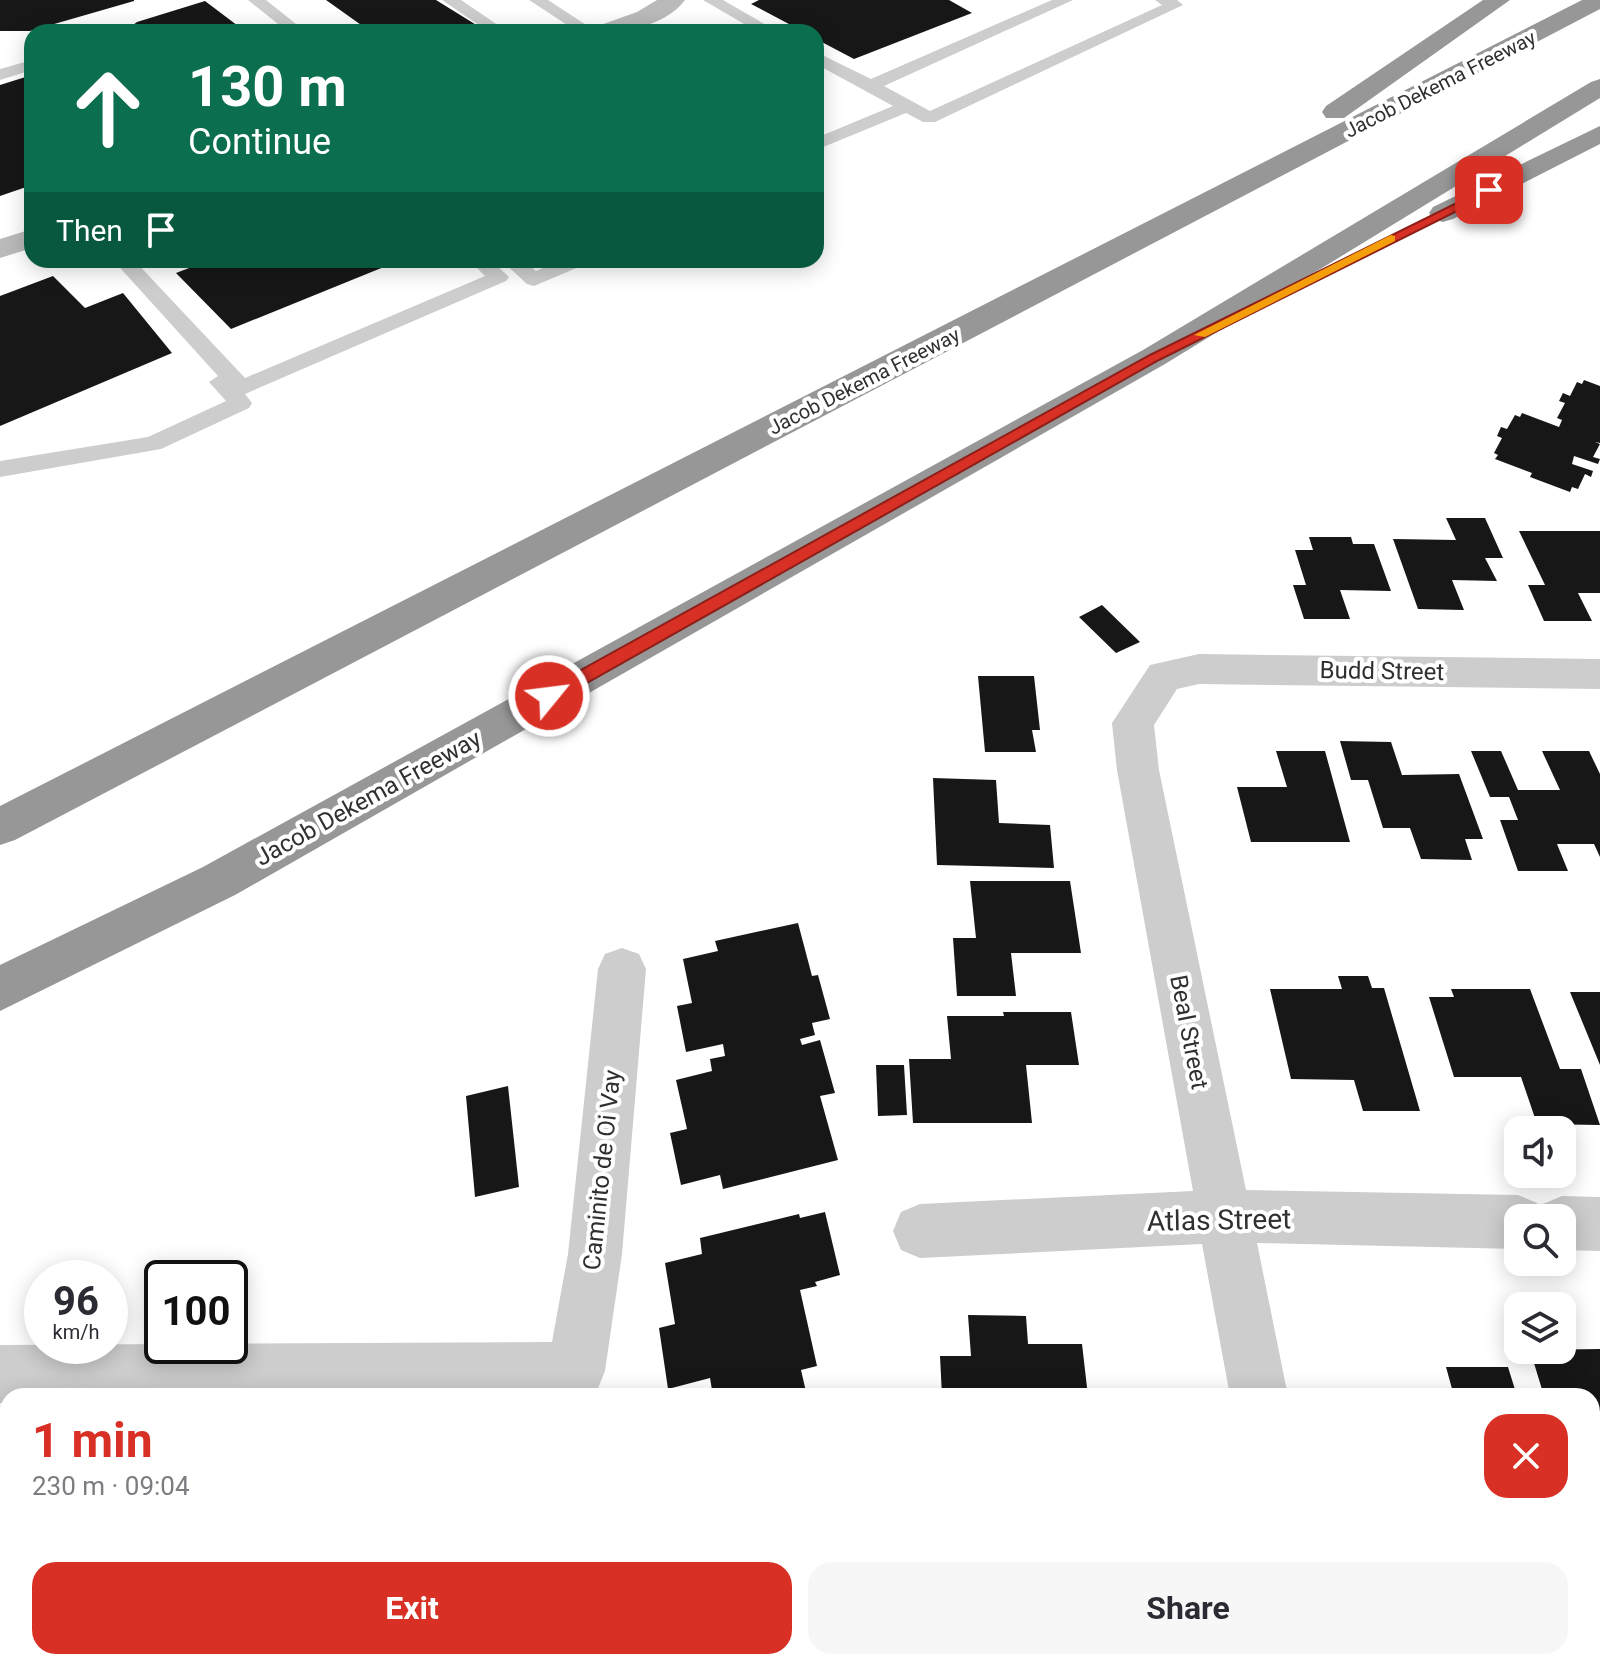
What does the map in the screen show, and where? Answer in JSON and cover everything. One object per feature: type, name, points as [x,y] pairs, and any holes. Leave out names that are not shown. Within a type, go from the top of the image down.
[{"type":"highway","points":[[1175,221],[1498,0]]},
{"type":"highway","name":"Jacob Dekema Freeway","points":[[0,827],[1600,0]]},
{"type":"highway","name":"Jacob Dekema Freeway","points":[[0,989],[219,881],[1154,357],[1600,87]]},
{"type":"highway","points":[[1154,357],[1600,134]]},
{"type":"street","points":[[625,24],[645,17],[673,0]]},
{"type":"street","points":[[0,249],[24,241]]},
{"type":"street","name":"Budd Street","points":[[1164,676],[1199,669],[1600,674]]},
{"type":"street","name":"Beal Street","points":[[1164,676],[1133,723],[1138,770],[1257,1388]]},
{"type":"street","name":"Caminito de Oi Vay","points":[[571,1384],[595,1254],[622,969]]},
{"type":"street","name":"Atlas Street","points":[[920,1231],[1225,1216],[1504,1222]]},
{"type":"street","points":[[1576,1223],[1600,1224]]},
{"type":"street","points":[[0,1374],[571,1384]]},
{"type":"lane","points":[[256,0],[288,24]]},
{"type":"lane","points":[[450,0],[488,24]]},
{"type":"lane","points":[[537,0],[576,24]]},
{"type":"lane","points":[[870,86],[1065,0]]},
{"type":"lane","points":[[824,61],[929,118],[1175,5],[1163,0]]},
{"type":"lane","points":[[715,1],[756,24]]},
{"type":"lane","points":[[0,75],[24,68]]},
{"type":"lane","points":[[824,142],[907,106]]},
{"type":"lane","points":[[130,268],[242,388],[499,277],[488,268]]},
{"type":"lane","points":[[520,268],[534,280],[561,268]]},
{"type":"lane","points":[[0,469],[153,444],[241,403],[170,329],[183,324]]},
{"type":"building","points":[[0,0],[134,0],[54,24],[24,24],[24,31],[0,31]]},
{"type":"building","points":[[326,0],[436,0],[475,24],[360,24]]},
{"type":"building","points":[[759,0],[949,0],[972,13],[854,59],[824,43],[824,24],[789,24],[751,4]]},
{"type":"building","points":[[205,1],[235,24],[134,24]]},
{"type":"building","points":[[24,78],[24,188],[0,196],[0,85]]},
{"type":"building","points":[[189,268],[381,268],[231,329],[176,273]]},
{"type":"building","points":[[53,276],[85,308],[123,293],[172,353],[0,426],[0,296]]},
{"type":"building","points":[[1584,380],[1600,386],[1600,443],[1595,442],[1600,444],[1593,457],[1600,459],[1598,464],[1574,456],[1572,464],[1593,471],[1591,477],[1585,474],[1578,489],[1572,487],[1570,492],[1495,459],[1498,455],[1494,453],[1502,438],[1497,436],[1501,427],[1507,429],[1515,415],[1520,417],[1522,413],[1559,427],[1562,420],[1557,418],[1565,403],[1559,401],[1563,393],[1570,396],[1577,382],[1582,384]]},
{"type":"building","points":[[1446,518],[1485,518],[1503,558],[1485,558],[1497,581],[1452,580],[1464,610],[1418,609],[1393,539],[1456,540]]},
{"type":"building","points":[[1519,531],[1600,531],[1600,593],[1578,593],[1592,621],[1544,621],[1528,585],[1545,585]]},
{"type":"building","points":[[1309,537],[1351,537],[1353,544],[1374,544],[1391,591],[1340,590],[1350,619],[1304,619],[1293,585],[1306,585],[1295,550],[1313,550]]},
{"type":"building","points":[[1102,605],[1140,642],[1116,653],[1079,617]]},
{"type":"building","points":[[978,676],[1034,676],[1040,730],[1032,730],[1036,752],[985,752]]},
{"type":"building","points":[[1340,741],[1391,742],[1402,775],[1459,774],[1483,839],[1465,839],[1472,860],[1421,859],[1410,828],[1383,828],[1368,780],[1351,780]]},
{"type":"building","points":[[1276,751],[1325,751],[1350,842],[1251,842],[1237,787],[1287,787]]},
{"type":"building","points":[[1471,751],[1501,751],[1518,790],[1560,790],[1542,751],[1589,751],[1600,774],[1600,857],[1594,844],[1557,844],[1568,871],[1518,871],[1500,820],[1518,820],[1509,797],[1490,797]]},
{"type":"building","points":[[933,778],[996,780],[999,823],[1050,825],[1054,868],[937,865]]},
{"type":"building","points":[[970,881],[1070,881],[1081,953],[1011,953],[1016,996],[957,996],[953,938],[976,938]]},
{"type":"building","points":[[798,923],[812,976],[818,975],[830,1019],[812,1023],[815,1035],[800,1039],[802,1045],[820,1040],[835,1093],[820,1096],[838,1160],[723,1189],[720,1175],[681,1185],[670,1133],[687,1129],[676,1080],[712,1071],[710,1059],[725,1056],[723,1044],[686,1052],[677,1006],[692,1003],[683,959],[718,951],[715,941]]},
{"type":"building","points":[[1338,976],[1368,976],[1372,988],[1384,988],[1420,1111],[1363,1111],[1354,1080],[1291,1079],[1270,989],[1342,989]]},
{"type":"building","points":[[1451,989],[1530,989],[1560,1069],[1581,1069],[1600,1125],[1576,1125],[1576,1116],[1534,1116],[1521,1077],[1454,1077],[1429,997],[1454,997]]},
{"type":"building","points":[[1570,992],[1600,992],[1600,1065]]},
{"type":"building","points":[[1003,1012],[1071,1012],[1079,1065],[1026,1065],[1032,1123],[913,1123],[909,1059],[951,1059],[947,1016],[1004,1016]]},
{"type":"building","points":[[876,1065],[904,1065],[907,1115],[878,1116]]},
{"type":"building","points":[[508,1086],[519,1187],[475,1197],[466,1096]]},
{"type":"building","points":[[825,1212],[840,1275],[800,1290],[817,1366],[801,1370],[805,1388],[712,1388],[710,1378],[668,1388],[659,1328],[675,1324],[665,1263],[702,1254],[700,1238],[799,1214],[800,1218]]},
{"type":"building","points":[[968,1315],[1026,1316],[1028,1344],[1082,1344],[1087,1388],[942,1388],[940,1356],[971,1356]]},
{"type":"building","points":[[1576,1349],[1600,1349],[1600,1388],[1542,1388],[1534,1364],[1576,1364]]},
{"type":"building","points":[[1446,1367],[1508,1367],[1515,1388],[1452,1388]]},
{"type":"slow traffic","points":[[1200,335],[1391,239]]},
{"type":"route","points":[[549,696],[1154,357],[1489,190]]}]
